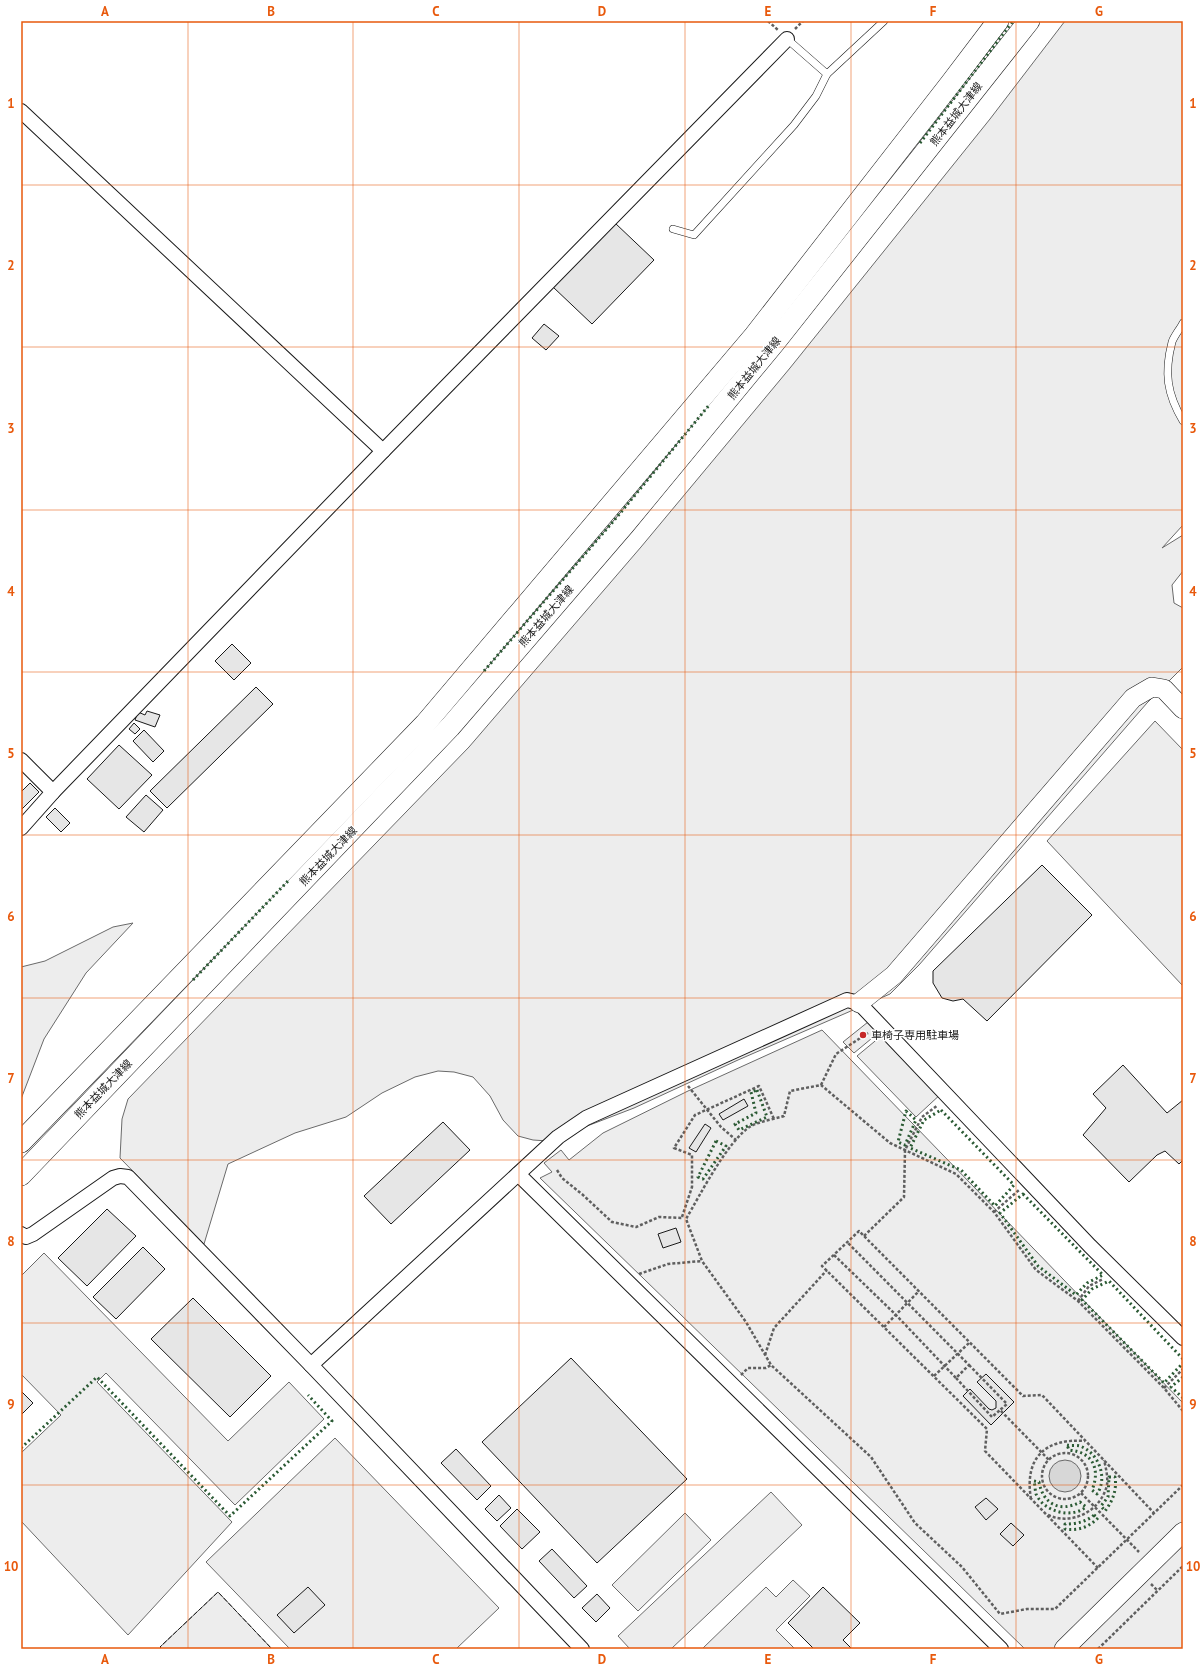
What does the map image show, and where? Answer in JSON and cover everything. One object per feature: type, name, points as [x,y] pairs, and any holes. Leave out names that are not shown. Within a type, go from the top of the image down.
[{"type":"main road","name":"熊本益城大津線","points":[[21,1142],[425,724],[755,334],[952,83],[998,21]]},
{"type":"main road","name":"熊本益城大津線","points":[[21,1175],[450,727],[624,525],[775,342],[1029,21]]},
{"type":"street","points":[[21,828],[53,792],[383,451],[787,39]]},
{"type":"street","points":[[21,111],[383,451]]},
{"type":"street","points":[[859,1003],[894,975],[1133,698],[1152,687],[1164,690],[1183,709]]},
{"type":"street","points":[[21,760],[53,792]]},
{"type":"street","points":[[311,1365],[558,1137],[586,1118],[847,1000],[859,1003],[1090,1246],[1183,1338]]},
{"type":"street","points":[[518,1174],[1001,1649]]},
{"type":"street","points":[[21,1234],[26,1237],[33,1234],[113,1178],[120,1176],[128,1177],[311,1365],[582,1649]]},
{"type":"street","points":[[1064,1649],[1183,1532]]},
{"type":"lane","points":[[673,229],[694,235],[794,125],[816,96],[827,74],[884,21]]},
{"type":"lane","points":[[787,39],[827,74]]},
{"type":"lane","points":[[1183,323],[1173,341],[1167,377],[1174,407],[1183,421]]},
{"type":"path","points":[[821,1085],[836,1054],[870,1032]]},
{"type":"path","points":[[684,1218],[736,1140],[752,1126],[784,1116],[790,1091],[821,1085]]},
{"type":"path","points":[[821,1085],[890,1143],[956,1174],[994,1212],[1036,1270],[1078,1301],[1164,1388],[1183,1411]]},
{"type":"path","points":[[688,1086],[721,1127],[736,1140]]},
{"type":"path","points":[[774,1119],[759,1086],[695,1115],[674,1148],[692,1155],[692,1186],[684,1218],[702,1261],[746,1322],[771,1365],[871,1457],[915,1523],[962,1567],[1000,1614],[1027,1609],[1055,1609],[1183,1485]]},
{"type":"path","points":[[864,1236],[904,1197],[905,1150],[922,1117],[940,1104]]},
{"type":"path","points":[[557,1170],[562,1178],[612,1222],[636,1228],[659,1217],[684,1218]]},
{"type":"path","points":[[994,1212],[1022,1187]]},
{"type":"path","points":[[1098,1568],[985,1451],[987,1429],[822,1266],[859,1231],[1023,1396],[1042,1395],[1154,1513]]},
{"type":"path","points":[[834,1255],[895,1314],[992,1417],[1007,1404],[847,1242]]},
{"type":"path","points":[[634,1276],[668,1264],[702,1261]]},
{"type":"path","points":[[765,1355],[774,1328],[827,1270]]},
{"type":"path","points":[[1078,1301],[1090,1286],[1109,1276]]},
{"type":"path","points":[[884,1327],[919,1291]]},
{"type":"path","points":[[934,1376],[970,1342]]},
{"type":"path","points":[[737,1378],[748,1368],[766,1368],[771,1365]]},
{"type":"path","points":[[956,1378],[969,1365]]},
{"type":"path","points":[[1164,1388],[1183,1369]]},
{"type":"path","points":[[1000,1410],[1042,1451],[1049,1460]]},
{"type":"path","points":[[1031,1500],[1029,1480],[1031,1467],[1042,1451],[1061,1442],[1075,1440],[1086,1441]]},
{"type":"path","points":[[1065,1453],[1072,1454],[1079,1458],[1088,1471],[1086,1486],[1081,1493],[1075,1497],[1060,1499],[1048,1492],[1043,1486],[1042,1471],[1049,1460],[1057,1454],[1065,1453]]},
{"type":"path","points":[[1045,1514],[1065,1520],[1087,1513],[1095,1507],[1104,1493],[1107,1484],[1107,1474],[1104,1460]]},
{"type":"path","points":[[1081,1493],[1142,1555]]},
{"type":"path","points":[[1098,1649],[1183,1566]]},
{"type":"shaded area","points":[[1065,21],[1183,21],[1183,525],[1162,548],[1183,535],[1183,571],[1172,585],[1174,603],[1183,608],[1183,667],[1147,703],[919,965],[890,994],[738,1060],[634,1108],[548,1141],[533,1140],[518,1136],[503,1120],[490,1096],[473,1077],[454,1072],[438,1071],[415,1077],[382,1093],[346,1117],[295,1133],[228,1164],[204,1244],[120,1158],[122,1119],[128,1099],[469,747],[641,547],[790,368],[990,119]]},
{"type":"shaded area","points":[[1155,721],[1183,750],[1183,986],[1047,841]]},
{"type":"shaded area","points":[[133,923],[86,973],[44,1039],[21,1099],[21,967],[45,961],[113,927]]},
{"type":"shaded area","name":"車椅子専用駐車場","points":[[873,1018],[883,1029],[854,1053],[843,1042]]},
{"type":"shaded area","points":[[822,1030],[1183,1403],[1183,1649],[1025,1649],[540,1178],[552,1172],[544,1163],[561,1150],[569,1160],[603,1133],[688,1091]]},
{"type":"shaded area","points":[[886,1032],[943,1092],[916,1117],[857,1056]]},
{"type":"shaded area","points":[[44,1253],[228,1441],[289,1382],[324,1419],[235,1505],[106,1373],[97,1382],[232,1522],[128,1635],[21,1521],[21,1453],[61,1415],[21,1374],[21,1276]]},
{"type":"shaded area","points":[[335,1438],[499,1608],[456,1649],[290,1649],[206,1562]]},
{"type":"shaded area","points":[[1062,1460],[1068,1460],[1077,1464],[1081,1476],[1077,1488],[1068,1492],[1062,1492],[1053,1488],[1049,1479],[1049,1473],[1053,1464]]},
{"type":"shaded area","points":[[771,1492],[802,1525],[671,1649],[630,1649],[618,1636]]},
{"type":"shaded area","points":[[685,1513],[711,1540],[638,1611],[612,1585]]},
{"type":"shaded area","points":[[793,1580],[810,1596],[776,1630],[795,1649],[702,1649],[766,1587],[776,1597]]},
{"type":"shaded area","points":[[218,1592],[272,1649],[162,1649],[160,1647]]},
{"type":"building","points":[[615,223],[654,260],[592,324],[553,287]]},
{"type":"building","points":[[544,324],[559,336],[546,350],[532,338]]},
{"type":"building","points":[[232,644],[251,663],[234,680],[215,661]]},
{"type":"building","points":[[256,687],[273,704],[167,808],[150,791]]},
{"type":"building","points":[[147,711],[160,715],[155,727],[135,720],[138,712],[145,715]]},
{"type":"building","points":[[134,723],[140,729],[135,734],[129,729]]},
{"type":"building","points":[[144,730],[164,751],[153,762],[133,741]]},
{"type":"building","points":[[119,745],[152,775],[119,809],[87,779]]},
{"type":"building","points":[[30,783],[39,792],[21,810],[21,792]]},
{"type":"building","points":[[146,795],[163,810],[144,832],[126,817]]},
{"type":"building","points":[[55,808],[70,823],[61,832],[46,817]]},
{"type":"building","points":[[1042,865],[1092,915],[987,1021],[963,999],[953,1001],[942,998],[933,983],[933,971]]},
{"type":"building","points":[[1123,1065],[1167,1113],[1183,1100],[1183,1160],[1179,1164],[1165,1151],[1157,1155],[1129,1182],[1083,1135],[1106,1108],[1093,1094]]},
{"type":"building","points":[[744,1099],[748,1106],[723,1120],[719,1114]]},
{"type":"building","points":[[443,1122],[470,1150],[391,1224],[364,1196]]},
{"type":"building","points":[[705,1124],[711,1128],[696,1152],[689,1148]]},
{"type":"building","points":[[107,1209],[136,1236],[87,1286],[58,1258]]},
{"type":"building","points":[[676,1228],[681,1242],[663,1248],[658,1234]]},
{"type":"building","points":[[143,1247],[165,1269],[116,1319],[93,1297]]},
{"type":"building","points":[[193,1298],[271,1376],[230,1417],[151,1339]]},
{"type":"building","points":[[571,1358],[687,1479],[597,1563],[482,1442]]},
{"type":"building","points":[[986,1374],[1014,1402],[991,1425],[963,1396],[970,1389],[989,1409],[992,1410],[996,1408],[996,1401],[977,1382]]},
{"type":"building","points":[[21,1391],[33,1403],[21,1415]]},
{"type":"building","points":[[456,1449],[491,1486],[477,1500],[441,1463]]},
{"type":"building","points":[[499,1495],[511,1508],[497,1521],[485,1509]]},
{"type":"building","points":[[986,1498],[998,1509],[986,1520],[975,1507]]},
{"type":"building","points":[[517,1509],[540,1532],[522,1549],[500,1526]]},
{"type":"building","points":[[1011,1523],[1024,1535],[1013,1546],[1000,1534]]},
{"type":"building","points":[[552,1549],[587,1586],[574,1598],[539,1561]]},
{"type":"building","points":[[308,1587],[325,1605],[294,1633],[277,1615]]},
{"type":"building","points":[[823,1587],[860,1623],[843,1640],[852,1649],[814,1649],[788,1623]]},
{"type":"building","points":[[597,1594],[610,1608],[596,1622],[582,1608]]},
{"type":"hedge","points":[[920,143],[1013,21]]},
{"type":"hedge","points":[[484,671],[617,517],[710,404]]},
{"type":"hedge","points":[[193,980],[288,881]]},
{"type":"hedge","points":[[757,1090],[767,1117],[739,1130],[735,1124],[756,1113],[751,1092],[757,1090]]},
{"type":"hedge","points":[[941,1110],[1014,1185],[995,1206],[961,1170],[910,1148],[924,1120],[941,1110]]},
{"type":"hedge","points":[[906,1111],[916,1120],[905,1145],[898,1142],[906,1111]]},
{"type":"hedge","points":[[716,1141],[726,1146],[703,1179],[698,1177],[716,1141]]},
{"type":"hedge","points":[[1023,1194],[1103,1275],[1087,1283],[1076,1295],[1038,1266],[1000,1213],[1023,1194]]},
{"type":"hedge","points":[[1183,1359],[1109,1281],[1092,1289],[1082,1300],[1164,1383],[1183,1363]]},
{"type":"hedge","points":[[21,1448],[97,1377],[230,1516],[332,1421],[308,1395]]},
{"type":"hedge","points":[[1183,1377],[1171,1387],[1183,1398]]},
{"type":"hedge","points":[[1067,1445],[1080,1446],[1087,1449],[1097,1460],[1100,1467],[1102,1481],[1097,1494],[1092,1490],[1095,1482],[1095,1468],[1092,1462],[1084,1454],[1069,1450],[1067,1445]]},
{"type":"hedge","points":[[1109,1477],[1115,1477],[1115,1490],[1105,1511],[1101,1506],[1108,1497],[1109,1477]]},
{"type":"hedge","points":[[1034,1481],[1039,1482],[1041,1490],[1048,1501],[1059,1506],[1066,1507],[1080,1502],[1086,1507],[1073,1513],[1058,1512],[1051,1509],[1045,1505],[1036,1494],[1034,1481]]},
{"type":"hedge","points":[[1094,1515],[1098,1518],[1087,1526],[1079,1529],[1065,1529],[1065,1524],[1081,1522],[1094,1515]]},
{"type":"fence","points":[[162,1649],[160,1647],[218,1592],[272,1649]]},
{"type":"place","name":"車椅子専用駐車場","points":[[863,1035]]}]
